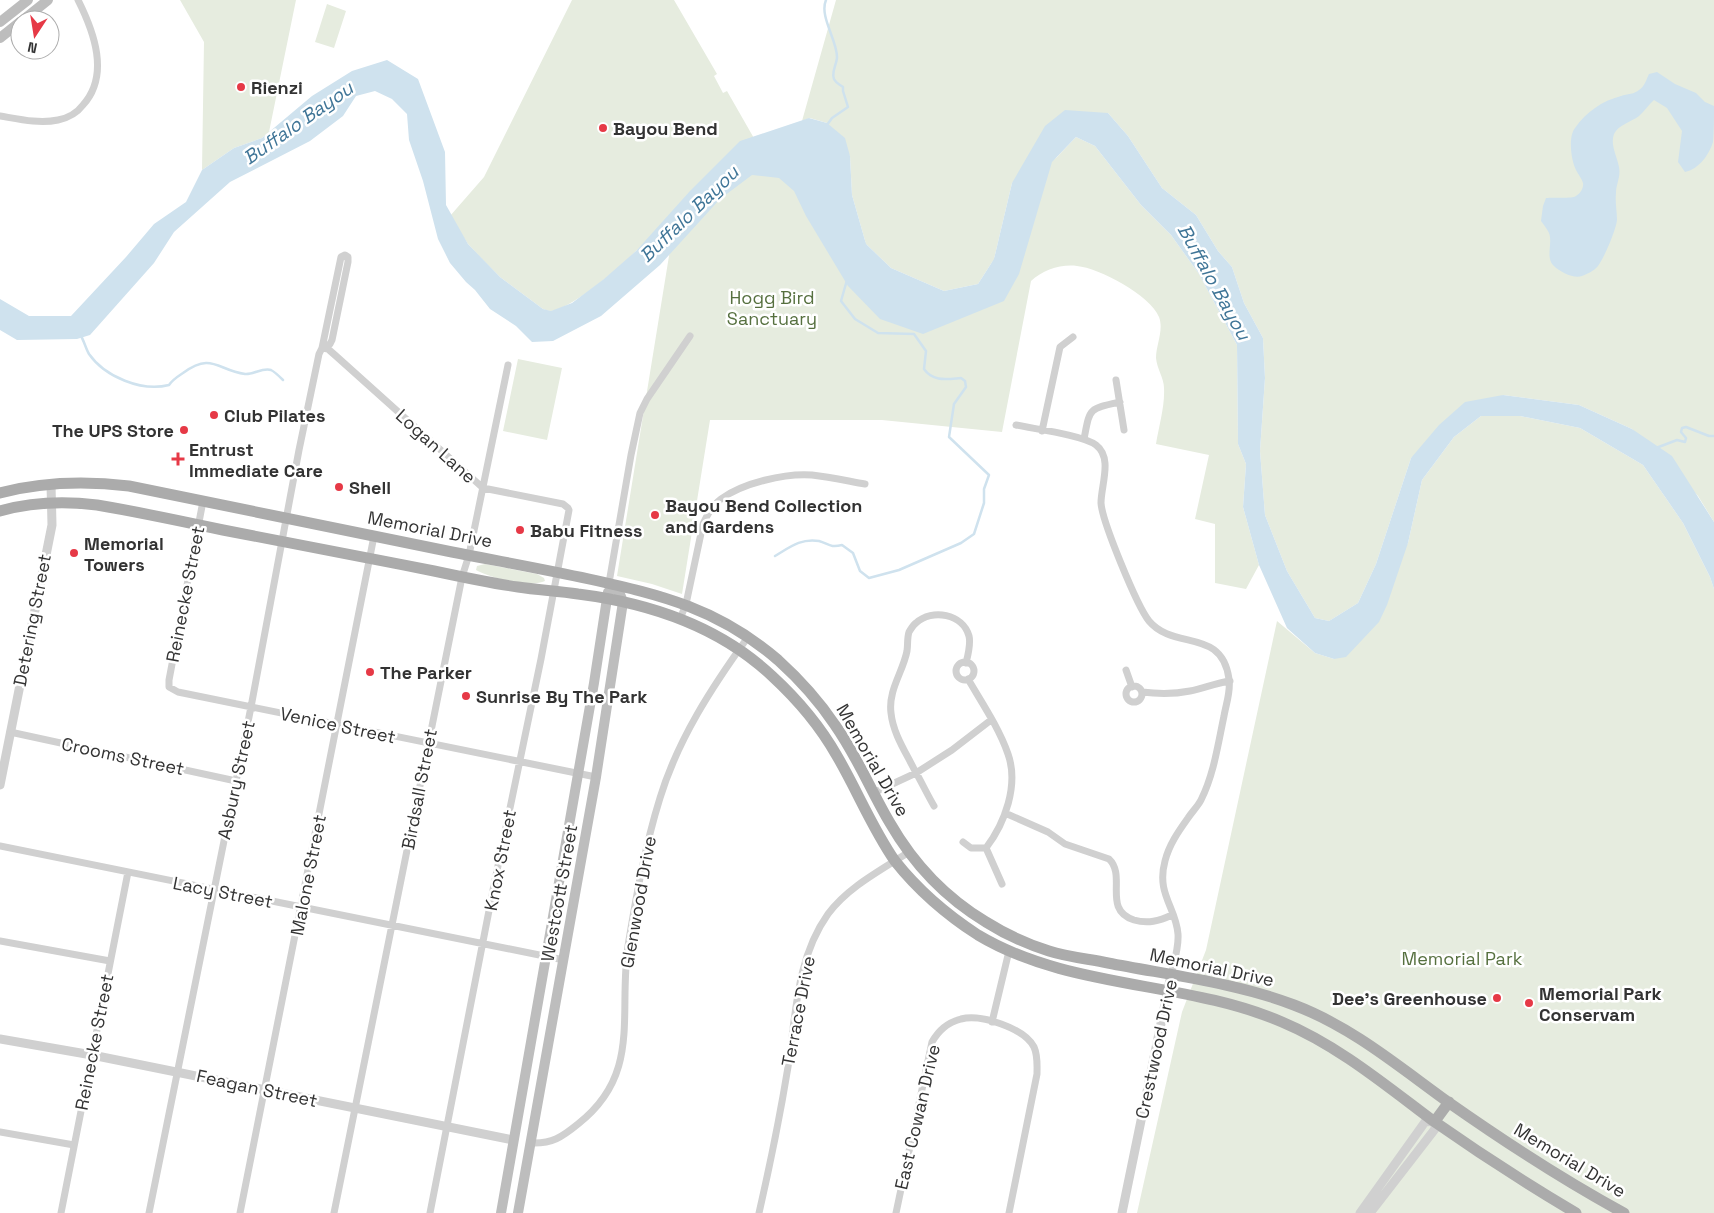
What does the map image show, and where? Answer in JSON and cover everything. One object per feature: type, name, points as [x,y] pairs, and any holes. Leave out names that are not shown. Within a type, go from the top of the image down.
[{"type":"main road","points":[[0,22],[28,0]]},
{"type":"main road","points":[[35,10],[48,0]]},
{"type":"main road","points":[[0,38],[10,30]]},
{"type":"main road","name":"Memorial Drive","points":[[0,493],[52,484],[112,484],[557,572],[658,595],[686,604],[720,620],[748,637],[778,660],[801,683],[826,712],[850,749],[890,824],[909,852],[944,892],[969,912],[991,925],[1050,951],[1262,994],[1319,1016],[1369,1044],[1449,1102],[1567,1181],[1624,1213]]},
{"type":"main road","name":"Memorial Drive","points":[[0,511],[20,506],[52,502],[97,505],[520,588],[554,591],[624,602],[680,619],[712,634],[738,650],[768,672],[786,689],[824,735],[895,860],[913,882],[935,903],[962,924],[1009,951],[1036,962],[1064,970],[1223,1002],[1256,1011],[1310,1035],[1354,1062],[1493,1162],[1576,1213]]},
{"type":"main road","points":[[609,583],[620,594],[624,602]]},
{"type":"main road","name":"Westcott Street","points":[[500,1213],[578,774],[608,599],[609,583]]},
{"type":"main road","name":"Westcott Street","points":[[518,1213],[596,777],[624,602]]},
{"type":"main road","points":[[786,689],[800,692],[815,711],[826,712]]},
{"type":"main road","points":[[592,692],[609,694]]},
{"type":"main road","points":[[860,800],[874,793]]},
{"type":"main road","points":[[935,903],[944,892]]},
{"type":"main road","points":[[1009,951],[1018,946],[1039,954],[1050,951]]},
{"type":"main road","points":[[1435,1121],[1449,1102]]},
{"type":"main road","points":[[513,1140],[531,1143]]},
{"type":"street","points":[[0,116],[38,121],[67,118],[78,111],[91,95],[98,73],[98,58],[93,38],[78,0]]},
{"type":"street","points":[[345,255],[348,257],[348,262],[332,340],[330,344],[322,348],[341,257],[345,255]]},
{"type":"street","points":[[334,291],[342,293]]},
{"type":"street","name":"Westcott Street","points":[[609,583],[629,464],[640,413],[647,399],[690,336]]},
{"type":"street","points":[[1042,431],[1060,347],[1073,337]]},
{"type":"street","name":"Logan Lane","points":[[322,348],[328,349],[483,488],[563,504],[568,508]]},
{"type":"street","name":"Asbury Street","points":[[149,1213],[251,707],[305,420],[319,354],[322,348]]},
{"type":"street","name":"Birdsall Street","points":[[334,1213],[462,577],[469,555],[508,365]]},
{"type":"street","points":[[1116,380],[1124,430]]},
{"type":"street","points":[[1084,439],[1089,413],[1096,407],[1120,402]]},
{"type":"street","points":[[1016,426],[1084,439],[1096,445],[1105,457],[1101,504],[1103,513],[1116,550],[1142,610],[1149,621],[1163,632],[1200,642],[1218,652],[1228,670],[1230,681],[1214,683],[1187,691],[1156,694],[1142,692],[1139,688],[1132,687]]},
{"type":"street","points":[[680,619],[686,604],[703,524],[709,512],[721,499],[744,487],[788,476],[811,475],[865,484]]},
{"type":"street","name":"Detering Street","points":[[0,785],[52,525],[52,484]]},
{"type":"street","name":"Reinecke Street","points":[[169,687],[203,502]]},
{"type":"street","name":"Knox Street","points":[[430,1213],[554,591],[569,513],[568,508]]},
{"type":"street","name":"Malone Street","points":[[240,1213],[374,536]]},
{"type":"street","points":[[934,806],[893,726],[890,710],[896,681],[907,650],[909,633],[914,624],[932,615],[954,618],[961,623],[969,637],[966,662]]},
{"type":"street","name":"Glenwood Drive","points":[[531,1143],[551,1142],[586,1118],[601,1103],[617,1073],[623,1050],[625,1031],[625,976],[628,948],[651,828],[670,768],[684,736],[706,699],[748,637]]},
{"type":"street","points":[[966,662],[973,670],[968,679]]},
{"type":"street","points":[[966,662],[958,665],[956,672],[961,679],[968,679]]},
{"type":"street","points":[[1126,670],[1132,687]]},
{"type":"street","points":[[968,679],[991,720],[1008,754],[1012,767],[1012,779],[1005,813],[994,838],[986,848]]},
{"type":"street","name":"Crestwood Drive","points":[[1122,1213],[1178,935],[1164,894],[1164,863],[1177,832],[1200,801],[1211,776],[1230,681]]},
{"type":"street","name":"Venice Street","points":[[169,687],[178,692],[596,777]]},
{"type":"street","points":[[1132,687],[1126,695],[1131,701],[1138,701],[1142,697],[1142,692]]},
{"type":"street","points":[[874,793],[916,773],[952,750],[991,720]]},
{"type":"street","name":"Crooms Street","points":[[10,732],[236,781]]},
{"type":"street","points":[[1005,813],[1048,832],[1065,844],[1109,859],[1116,871],[1116,896],[1119,909],[1123,915],[1149,922],[1160,921],[1172,915]]},
{"type":"street","points":[[963,842],[971,848],[986,848]]},
{"type":"street","name":"Lacy Street","points":[[0,846],[564,960]]},
{"type":"street","points":[[986,848],[1002,884]]},
{"type":"street","name":"Terrace Drive","points":[[759,1213],[781,1110],[803,968],[812,944],[820,926],[841,900],[863,881],[909,852]]},
{"type":"street","name":"Reinecke Street","points":[[60,1213],[128,872]]},
{"type":"street","points":[[0,941],[110,961]]},
{"type":"street","points":[[992,1022],[1009,951]]},
{"type":"street","name":"East Cowan Drive","points":[[896,1213],[932,1042],[945,1026],[962,1019],[977,1019],[1010,1027],[1025,1037],[1033,1046],[1038,1059],[1037,1074],[1009,1213]]},
{"type":"street","name":"Feagan Street","points":[[0,1039],[92,1055],[513,1140]]},
{"type":"street","points":[[1360,1213],[1425,1122],[1435,1121],[1435,1128],[1370,1213]]},
{"type":"street","points":[[0,1132],[74,1145]]},
{"type":"green space","name":"Rienzi","points":[[180,0],[296,0],[269,132],[262,138],[234,148],[202,170],[204,42]]},
{"type":"green space","name":"Hogg Bird Sanctuary","points":[[572,0],[674,0],[717,74],[714,76],[723,93],[727,91],[755,140],[848,204],[871,255],[912,283],[942,297],[979,289],[1036,174],[1057,157],[1076,137],[1095,146],[1141,205],[1171,235],[1199,274],[1237,345],[1238,444],[1246,464],[1243,507],[1259,565],[1246,589],[1215,583],[1215,524],[1195,519],[1209,455],[1156,444],[1164,395],[1164,384],[1156,358],[1161,327],[1159,317],[1145,300],[1123,284],[1098,272],[1077,266],[1059,267],[1047,271],[1031,281],[1002,432],[882,420],[710,420],[682,594],[652,584],[617,576],[675,219],[658,229],[629,258],[583,296],[560,309],[548,311],[500,277],[468,244],[450,216],[484,177]]},
{"type":"green space","points":[[836,0],[1714,0],[1714,522],[1698,496],[1632,429],[1579,405],[1503,395],[1411,458],[1376,564],[1358,603],[1329,621],[1315,618],[1287,571],[1265,515],[1260,451],[1265,378],[1263,338],[1244,303],[1232,267],[1218,251],[1196,215],[1162,188],[1128,136],[1108,113],[1012,183],[994,259],[978,284],[944,291],[891,268],[866,244],[852,195],[850,156],[827,123],[810,118],[802,121]]},
{"type":"green space","points":[[327,4],[346,11],[334,48],[315,42]]},
{"type":"green space","points":[[518,359],[562,368],[547,440],[503,431]]},
{"type":"green space","name":"Memorial Park","points":[[1481,416],[1520,416],[1580,428],[1643,465],[1683,523],[1714,589],[1714,1213],[1137,1213],[1182,1012],[1206,950],[1277,621],[1315,653],[1334,659],[1408,543],[1422,480],[1454,437]]},
{"type":"green space","points":[[485,564],[537,574],[544,578],[545,581],[521,583],[491,576],[476,570],[477,566]]},
{"type":"water","name":"Buffalo Bayou","points":[[387,60],[418,79],[445,152],[446,205],[468,244],[500,277],[543,309],[551,311],[572,303],[604,279],[636,251],[690,191],[740,141],[809,118],[827,123],[845,138],[850,156],[852,195],[866,244],[891,268],[944,291],[978,284],[994,259],[1012,183],[1045,126],[1065,110],[1108,113],[1128,136],[1162,188],[1196,215],[1218,251],[1232,267],[1244,303],[1263,338],[1265,378],[1260,451],[1265,515],[1287,571],[1315,618],[1329,621],[1358,603],[1376,564],[1411,458],[1439,425],[1465,402],[1503,395],[1579,405],[1632,429],[1672,456],[1714,522],[1714,589],[1683,523],[1643,465],[1580,428],[1520,416],[1481,416],[1454,437],[1422,480],[1408,543],[1387,605],[1379,622],[1346,657],[1334,659],[1315,653],[1287,628],[1259,565],[1243,507],[1246,464],[1238,444],[1237,345],[1199,274],[1171,235],[1141,205],[1095,146],[1076,137],[1052,162],[1019,274],[1004,301],[923,334],[880,319],[848,286],[806,216],[794,191],[779,178],[752,175],[720,199],[660,265],[601,316],[553,341],[532,342],[516,326],[490,309],[450,263],[438,239],[423,181],[409,140],[407,114],[392,99],[375,91],[356,96],[343,116],[310,141],[230,182],[174,232],[154,263],[90,335],[77,339],[17,340],[0,330],[0,299],[29,316],[71,316],[154,224],[186,202],[202,170],[234,148],[262,138],[312,96],[352,71]]},
{"type":"water","points":[[1657,72],[1675,84],[1696,93],[1705,102],[1714,106],[1713,142],[1711,147],[1699,165],[1685,172],[1678,162],[1682,131],[1667,108],[1654,100],[1639,116],[1618,128],[1613,138],[1619,171],[1616,190],[1617,220],[1614,230],[1603,257],[1596,268],[1579,277],[1567,274],[1551,263],[1550,237],[1541,221],[1546,198],[1574,197],[1582,189],[1583,183],[1574,166],[1572,155],[1571,143],[1573,132],[1584,117],[1595,108],[1614,98],[1637,91],[1644,85],[1649,74]]},
{"type":"waterway","points":[[826,0],[824,6],[826,21],[837,57],[833,76],[836,82],[843,87],[848,107],[832,118],[827,125]]},
{"type":"waterway","points":[[775,556],[796,544],[813,540],[832,546],[842,545],[853,553],[860,571],[869,578],[899,570],[961,543],[974,534],[984,503],[984,489],[989,475],[949,437],[954,404],[966,387],[965,381],[961,378],[936,378],[928,373],[924,369],[926,351],[914,334],[878,333],[855,319],[841,301],[847,280]]},
{"type":"waterway","points":[[81,336],[89,354],[104,370],[125,381],[136,384],[158,387],[169,385],[175,378],[193,367],[208,363],[245,374],[268,369],[276,373],[283,380]]},
{"type":"waterway","points":[[1656,448],[1677,440],[1685,442],[1686,438],[1681,432],[1682,428],[1686,427],[1709,436],[1714,436]]},
{"type":"place","name":"Rienzi","points":[[241,87]]},
{"type":"place","name":"Bayou Bend","points":[[603,128]]},
{"type":"place","name":"Club Pilates","points":[[214,415]]},
{"type":"place","name":"The UPS Store","points":[[184,430]]},
{"type":"place","name":"Entrust Immediate Care","points":[[178,459]]},
{"type":"place","name":"Shell","points":[[339,487]]},
{"type":"place","name":"Bayou Bend Collection and Gardens","points":[[655,515]]},
{"type":"place","name":"Babu Fitness","points":[[520,530]]},
{"type":"place","name":"Memorial Towers","points":[[74,553]]},
{"type":"place","name":"The Parker","points":[[370,672]]},
{"type":"place","name":"Sunrise By The Park","points":[[466,696]]},
{"type":"place","name":"Dee's Greenhouse","points":[[1497,998]]},
{"type":"place","name":"Memorial Park Conservam","points":[[1529,1003]]}]
